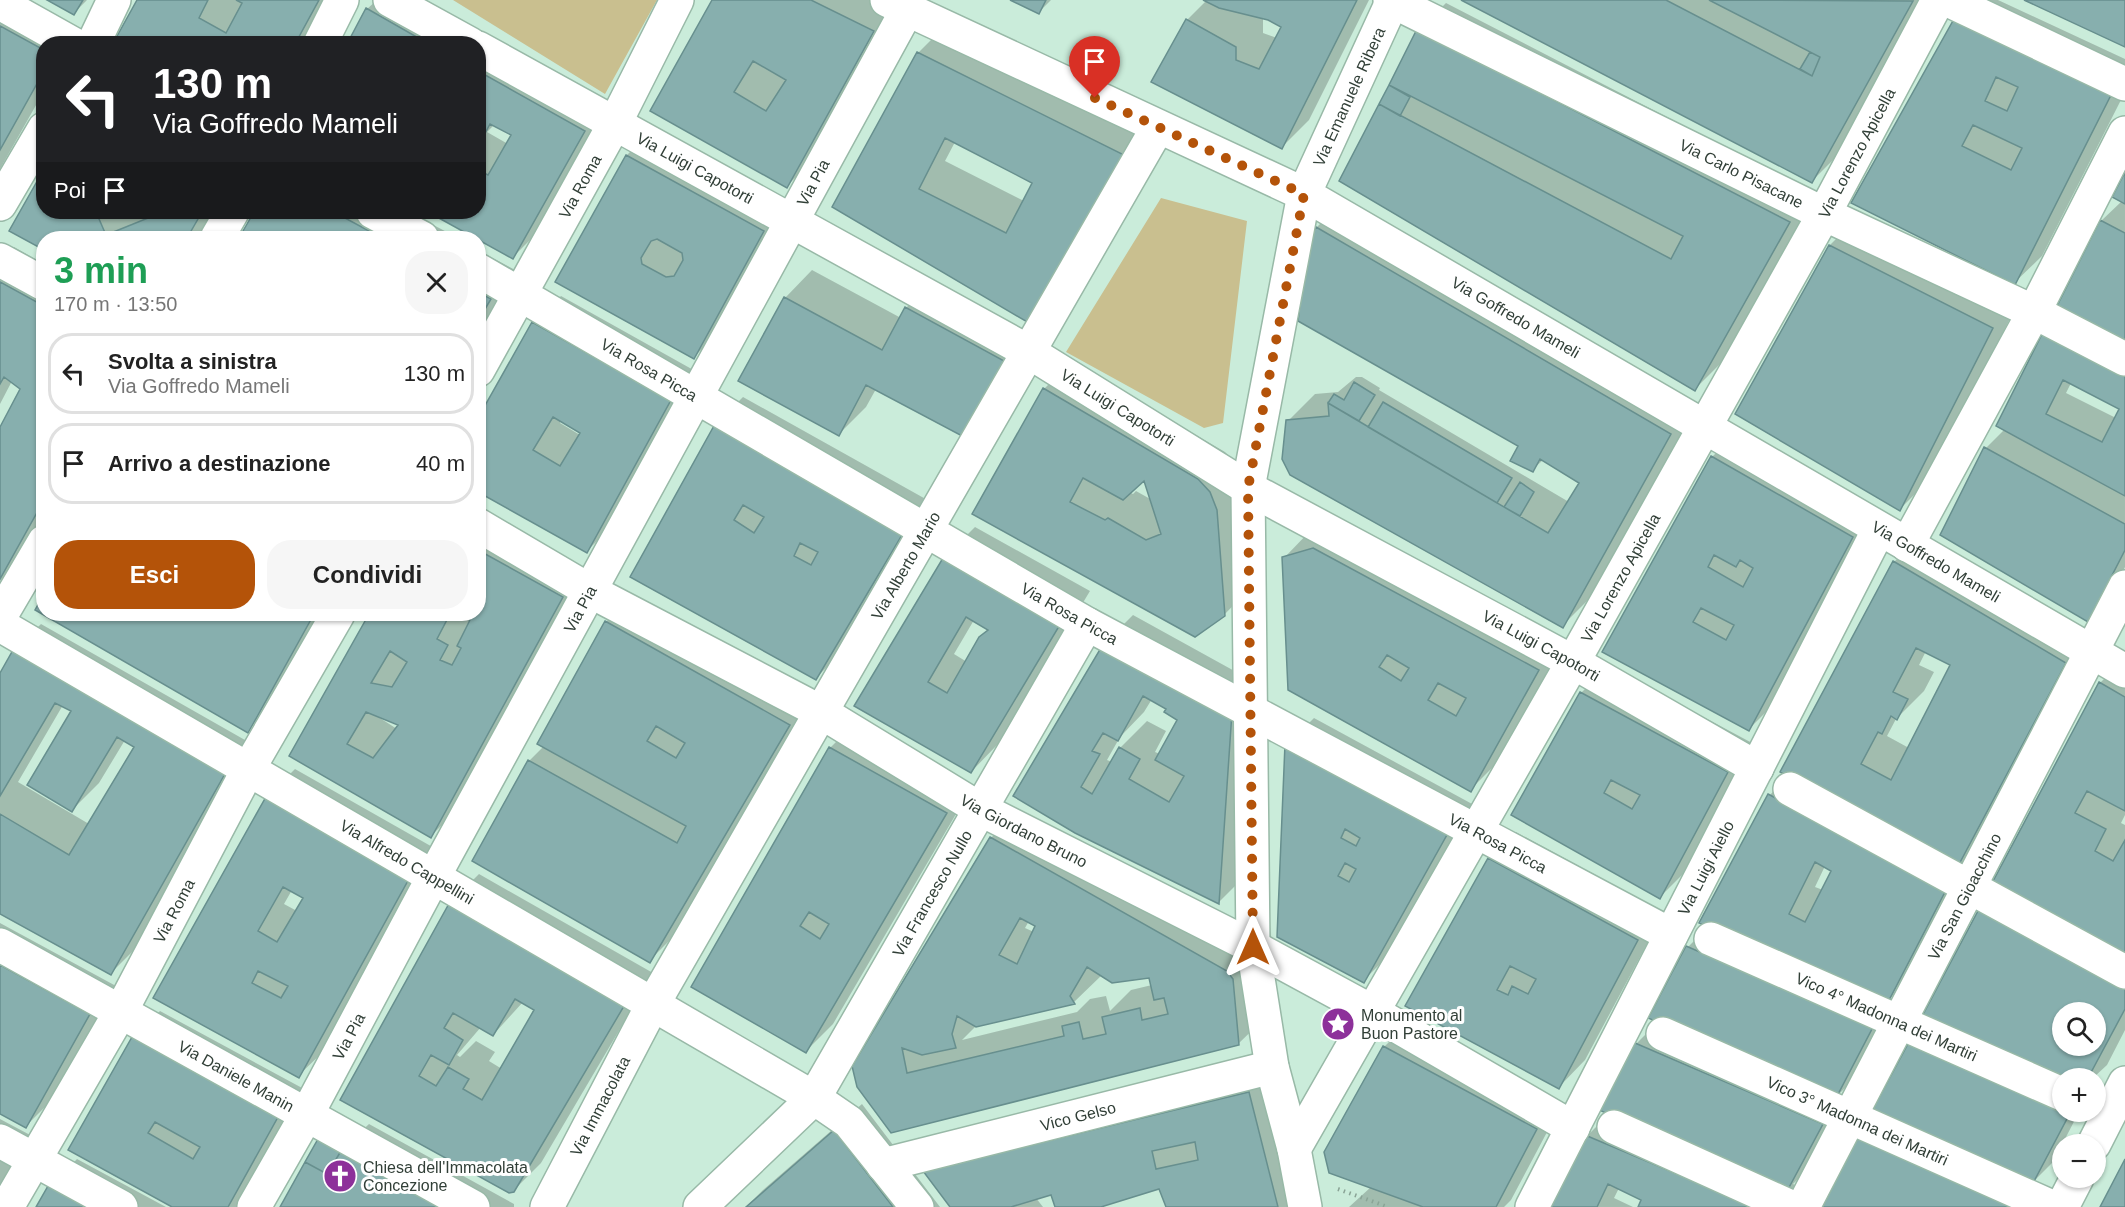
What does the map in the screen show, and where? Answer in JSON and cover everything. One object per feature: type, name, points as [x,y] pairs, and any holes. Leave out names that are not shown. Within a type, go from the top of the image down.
[{"type":"street","points":[[97,36],[114,0]]},
{"type":"street","points":[[324,36],[342,0]]},
{"type":"street","points":[[390,0],[455,36]]},
{"type":"street","name":"Via Roma","points":[[486,356],[615,123],[677,0]]},
{"type":"street","name":"Via Carlo Pisacane","points":[[1391,0],[1824,214],[2034,312],[2125,359]]},
{"type":"street","name":"Via Emanuele Ribera","points":[[1305,1207],[1294,1149],[1272,1066],[1253,947],[1248,488],[1304,194],[1391,0]]},
{"type":"street","name":"Via Lorenzo Apicella","points":[[1294,1149],[1573,662],[1824,214],[1938,0]]},
{"type":"street","points":[[1948,0],[2125,84]]},
{"type":"street","points":[[0,3],[59,36]]},
{"type":"street","name":"Via Goffredo Mameli","points":[[897,5],[1304,194],[2125,671]]},
{"type":"street","name":"Via Pia","points":[[254,1207],[592,592],[791,223],[897,5]]},
{"type":"street","name":"Via Luigi Capotorti","points":[[486,52],[791,223],[1029,352],[1248,488],[1573,662],[1756,768]]},
{"type":"street","name":"Via Alberto Mario","points":[[653,1004],[1158,127]]},
{"type":"street","name":"Via Luigi Aiello","points":[[1532,1207],[1756,768],[1893,537],[2034,312],[2125,133]]},
{"type":"street","points":[[0,204],[36,143]]},
{"type":"street","points":[[386,219],[409,231]]},
{"type":"street","points":[[0,260],[36,280]]},
{"type":"street","name":"Via Rosa Picca","points":[[486,274],[1087,624],[1252,714],[1478,830],[1671,935]]},
{"type":"street","name":"Via Giordano Bruno","points":[[486,530],[592,592],[821,712],[980,809],[1253,947],[1371,1011],[1573,1128]]},
{"type":"street","points":[[0,617],[36,556]]},
{"type":"street","name":"Via San Gioacchino","points":[[1803,1207],[2125,587]]},
{"type":"street","name":"Via Roma","points":[[7,1207],[121,1011],[249,768],[335,621]]},
{"type":"street","name":"Via Francesco Nullo","points":[[814,1098],[1087,624]]},
{"type":"street","name":"Via Alfredo Cappellini","points":[[0,625],[814,1098],[849,1122],[917,1207]]},
{"type":"street","points":[[1790,789],[2125,972]]},
{"type":"street","name":"Vico 4° Madonna dei Martiri","points":[[1711,939],[2052,1090]]},
{"type":"street","name":"Via Daniele Manin","points":[[0,945],[473,1207]]},
{"type":"street","name":"Via Immacolata","points":[[547,1207],[653,1004]]},
{"type":"street","name":"Vico 3° Madonna dei Martiri","points":[[1663,1034],[2052,1207]]},
{"type":"street","name":"Vico Gelso","points":[[883,1165],[1272,1066]]},
{"type":"street","points":[[2106,1107],[2125,1083]]},
{"type":"street","points":[[701,1207],[814,1098]]},
{"type":"street","points":[[1614,1127],[1791,1207]]},
{"type":"street","points":[[0,1141],[121,1207]]},
{"type":"street","points":[[2062,1207],[2072,1188]]},
{"type":"path","points":[[1355,1195],[1388,1207]]},
{"type":"shaded area","points":[[453,0],[657,0],[605,94]]},
{"type":"shaded area","points":[[1161,198],[1247,221],[1223,423],[1204,428],[1066,352]]},
{"type":"building","points":[[47,0],[83,0],[74,15]]},
{"type":"building","points":[[137,0],[208,0],[199,18],[226,33],[242,3],[236,0],[319,0],[299,36],[117,36]]},
{"type":"building","points":[[712,0],[811,0],[874,31],[787,188],[650,111]],"holes":[[[753,61],[786,80],[766,111],[734,92]]]},
{"type":"building","points":[[1010,0],[1046,0],[1039,14]]},
{"type":"building","points":[[1203,0],[1357,0],[1282,149],[1151,82],[1186,19],[1236,47],[1236,60],[1259,69],[1281,27],[1268,20],[1219,8]]},
{"type":"building","points":[[1461,0],[1666,0],[1812,76],[1820,57],[1709,0],[1913,1],[1812,183]]},
{"type":"building","points":[[2024,0],[2125,0],[2125,47]]},
{"type":"building","points":[[366,8],[415,36],[351,36]]},
{"type":"building","points":[[1954,19],[2112,93],[2015,285],[1851,203]],"holes":[[[1996,77],[2018,87],[2007,111],[1985,101]],[[1973,125],[2022,148],[2011,170],[1962,146]]]},
{"type":"building","points":[[0,26],[36,46],[36,85],[0,150]]},
{"type":"building","points":[[1417,29],[1790,222],[1695,391],[1339,181],[1379,104],[1671,259],[1683,236],[1389,85]]},
{"type":"building","points":[[917,52],[1126,156],[1029,323],[832,207]],"holes":[[[945,138],[1032,183],[1006,233],[919,189]]]},
{"type":"building","points":[[1810,52],[1820,57],[1812,76],[1800,69]]},
{"type":"building","points":[[486,75],[585,131],[513,259],[486,244],[486,231],[462,231],[441,219],[486,219],[486,174],[488,175],[511,135],[490,124],[486,132]]},
{"type":"building","points":[[1389,85],[1410,97],[1400,116],[1379,104]]},
{"type":"building","points":[[626,155],[764,231],[694,359],[555,282]],"holes":[[[657,239],[682,253],[683,260],[674,276],[666,277],[642,264],[641,258],[651,241]]]},
{"type":"building","points":[[2125,172],[2125,204],[2112,197]]},
{"type":"building","points":[[36,183],[36,219],[99,219],[104,231],[36,231],[36,246],[9,231]]},
{"type":"building","points":[[146,219],[198,219],[191,231],[116,231]]},
{"type":"building","points":[[250,219],[347,219],[369,231],[243,231]]},
{"type":"building","points":[[2100,220],[2125,233],[2125,343],[2056,308]]},
{"type":"building","points":[[1316,227],[1671,434],[1563,628],[1290,475],[1282,459],[1286,420],[1329,416],[1328,403],[1548,533],[1579,483],[1540,459],[1533,472],[1510,461],[1518,446],[1298,321],[1307,243]]},
{"type":"building","points":[[1829,245],[1993,328],[1900,511],[1735,414]]},
{"type":"building","points":[[0,282],[36,302],[36,514],[0,579],[0,427],[20,389],[4,377],[0,384]]},
{"type":"building","points":[[486,296],[491,299],[486,307]]},
{"type":"building","points":[[784,297],[882,350],[905,307],[1006,362],[964,437],[866,385],[839,436],[738,381]]},
{"type":"building","points":[[532,322],[671,400],[587,553],[486,496],[486,404]],"holes":[[[553,417],[580,433],[560,466],[533,450]]]},
{"type":"building","points":[[2043,332],[2125,374],[2125,496],[1996,426]],"holes":[[[2063,380],[2119,409],[2102,442],[2046,414]]]},
{"type":"building","points":[[1354,382],[1375,395],[1359,421],[1328,403],[1334,394],[1344,400]]},
{"type":"building","points":[[1043,388],[1198,479],[1210,492],[1217,510],[1225,616],[1195,637],[972,514]],"holes":[[[1083,478],[1123,500],[1144,481],[1161,534],[1146,540],[1108,518],[1105,520],[1070,502]]]},
{"type":"building","points":[[1383,402],[1512,478],[1497,503],[1368,427]]},
{"type":"building","points":[[715,424],[905,530],[816,680],[630,577]],"holes":[[[743,505],[764,517],[754,533],[734,520]],[[800,543],[818,552],[811,565],[794,556]]]},
{"type":"building","points":[[1984,447],[2125,524],[2125,550],[2088,622],[1940,535]]},
{"type":"building","points":[[1711,456],[1853,537],[1749,731],[1602,652]],"holes":[[[1714,555],[1736,567],[1740,560],[1753,568],[1743,587],[1708,567]],[[1701,608],[1734,625],[1726,640],[1693,622]]]},
{"type":"building","points":[[1520,482],[1534,492],[1520,516],[1504,507]]},
{"type":"building","points":[[1313,548],[1539,670],[1471,792],[1288,690],[1282,557]],"holes":[[[1387,655],[1409,668],[1401,681],[1379,667]],[[1438,683],[1466,698],[1456,716],[1428,700]]]},
{"type":"building","points":[[946,553],[1064,618],[971,773],[854,706]],"holes":[[[966,617],[988,630],[979,637],[947,693],[928,682]]]},
{"type":"building","points":[[486,554],[563,597],[431,838],[289,756],[365,621],[446,621],[437,639],[448,645],[440,660],[452,665],[461,648],[457,646],[470,621],[486,621]],"holes":[[[390,651],[407,662],[392,687],[371,683]],[[366,712],[398,725],[373,758],[347,744]]]},
{"type":"building","points":[[1893,561],[2066,663],[1957,868],[1780,772]],"holes":[[[1916,648],[1950,665],[1891,780],[1861,764],[1878,732],[1882,734],[1891,716],[1897,720],[1908,699],[1893,692]]]},
{"type":"building","points":[[54,621],[310,621],[248,733]]},
{"type":"building","points":[[605,621],[790,725],[650,963],[472,861],[528,760],[677,843],[686,826],[537,744]],"holes":[[[656,726],[685,743],[676,758],[647,741]]]},
{"type":"building","points":[[1105,641],[1232,712],[1219,904],[1075,833],[1013,796]],"holes":[[[1143,696],[1166,709],[1164,712],[1177,720],[1155,760],[1184,776],[1169,802],[1129,779],[1140,759],[1119,747],[1092,794],[1081,787],[1100,754],[1092,751],[1103,733],[1118,741]]]},
{"type":"building","points":[[13,650],[226,772],[111,975],[0,914],[0,814],[69,855],[134,747],[117,737],[72,812],[27,785],[71,711],[55,703],[0,796],[0,673]]},
{"type":"building","points":[[2099,682],[2125,697],[2125,811],[2087,791],[2075,813],[2106,829],[2095,851],[2113,861],[2125,840],[2125,958],[1991,885]]},
{"type":"building","points":[[1580,692],[1728,772],[1660,899],[1511,815]],"holes":[[[1611,780],[1640,795],[1632,809],[1604,793]]]},
{"type":"building","points":[[1285,744],[1448,833],[1364,983],[1277,937]],"holes":[[[1345,829],[1360,838],[1356,846],[1341,838]],[[1345,863],[1356,869],[1349,882],[1338,876]]]},
{"type":"building","points":[[829,747],[947,813],[806,1053],[691,987]],"holes":[[[809,912],[829,924],[820,939],[800,926]]]},
{"type":"building","points":[[1768,794],[1946,890],[1887,1004],[1699,923]],"holes":[[[1815,862],[1831,871],[1805,922],[1789,914]]]},
{"type":"building","points":[[267,795],[410,877],[299,1078],[153,998]],"holes":[[[283,887],[303,898],[277,942],[258,931]],[[258,971],[288,986],[281,998],[252,983]]]},
{"type":"building","points":[[990,837],[1227,971],[1233,979],[1239,1045],[891,1133],[857,1087],[852,1066]],"holes":[[[1020,918],[1035,926],[1017,964],[999,955]],[[1087,967],[1112,983],[1149,978],[1154,1000],[1164,998],[1168,1014],[1142,1020],[1140,1008],[1102,1017],[1106,1034],[1083,1039],[1079,1022],[1062,1026],[1064,1036],[907,1073],[902,1048],[922,1055],[956,1048],[952,1034],[957,1016],[976,1027],[1075,1004],[1070,996]]]},
{"type":"building","points":[[1488,858],[1638,940],[1559,1089],[1405,1006]],"holes":[[[1510,966],[1536,979],[1528,994],[1512,986],[1508,995],[1497,990]]]},
{"type":"building","points":[[451,900],[627,1001],[514,1192],[509,1193],[340,1100]],"holes":[[[515,999],[534,1010],[482,1100],[463,1089],[469,1079],[448,1067],[436,1086],[419,1076],[431,1055],[449,1065],[463,1040],[444,1028],[453,1013],[493,1036]]]},
{"type":"building","points":[[1979,909],[2125,989],[2125,1009],[2106,1044],[2106,1002],[2052,1002],[2052,1056],[2100,1056],[2093,1068],[2052,1068],[2052,1074],[1920,1020]]},
{"type":"building","points":[[1686,946],[1873,1027],[1835,1100],[1648,1018]]},
{"type":"building","points":[[0,965],[90,1014],[26,1128],[0,1114]]},
{"type":"building","points":[[132,1037],[278,1117],[228,1207],[172,1207],[68,1150]],"holes":[[[155,1122],[200,1147],[193,1159],[148,1133]]]},
{"type":"building","points":[[1909,1042],[2052,1105],[2052,1122],[2065,1122],[2059,1134],[2052,1134],[2052,1147],[2032,1185],[1869,1116]]},
{"type":"building","points":[[1635,1043],[1823,1124],[1786,1193],[1599,1110]]},
{"type":"building","points":[[1383,1046],[1537,1129],[1496,1207],[1423,1207],[1329,1173],[1324,1152]]},
{"type":"building","points":[[1249,1092],[1278,1207],[1166,1207],[1159,1189],[1101,1207],[1055,1207],[1051,1195],[1011,1207],[950,1207],[923,1171]],"holes":[[[1195,1142],[1198,1160],[1156,1169],[1152,1151]]]},
{"type":"building","points":[[834,1130],[893,1207],[746,1207]]},
{"type":"building","points":[[1585,1135],[1755,1207],[1638,1207],[1641,1200],[1608,1184],[1597,1207],[1547,1207]]},
{"type":"building","points":[[1858,1137],[2016,1207],[1822,1207]]},
{"type":"building","points":[[318,1139],[341,1151],[327,1174],[305,1162]]},
{"type":"building","name":"Chiesa dell'Immacolata Concezione","points":[[341,1151],[444,1207],[280,1207],[305,1162],[327,1174]]},
{"type":"building","points":[[2125,1159],[2125,1207],[2100,1207]]},
{"type":"building","points":[[48,1186],[89,1207],[36,1207]]},
{"type":"place","name":"Monumento al Buon Pastore","points":[[1338,1024]]},
{"type":"place","name":"Chiesa dell'Immacolata Concezione","points":[[340,1176]]},
{"type":"route","points":[[1095,98],[1304,194],[1248,488],[1253,947]]}]
